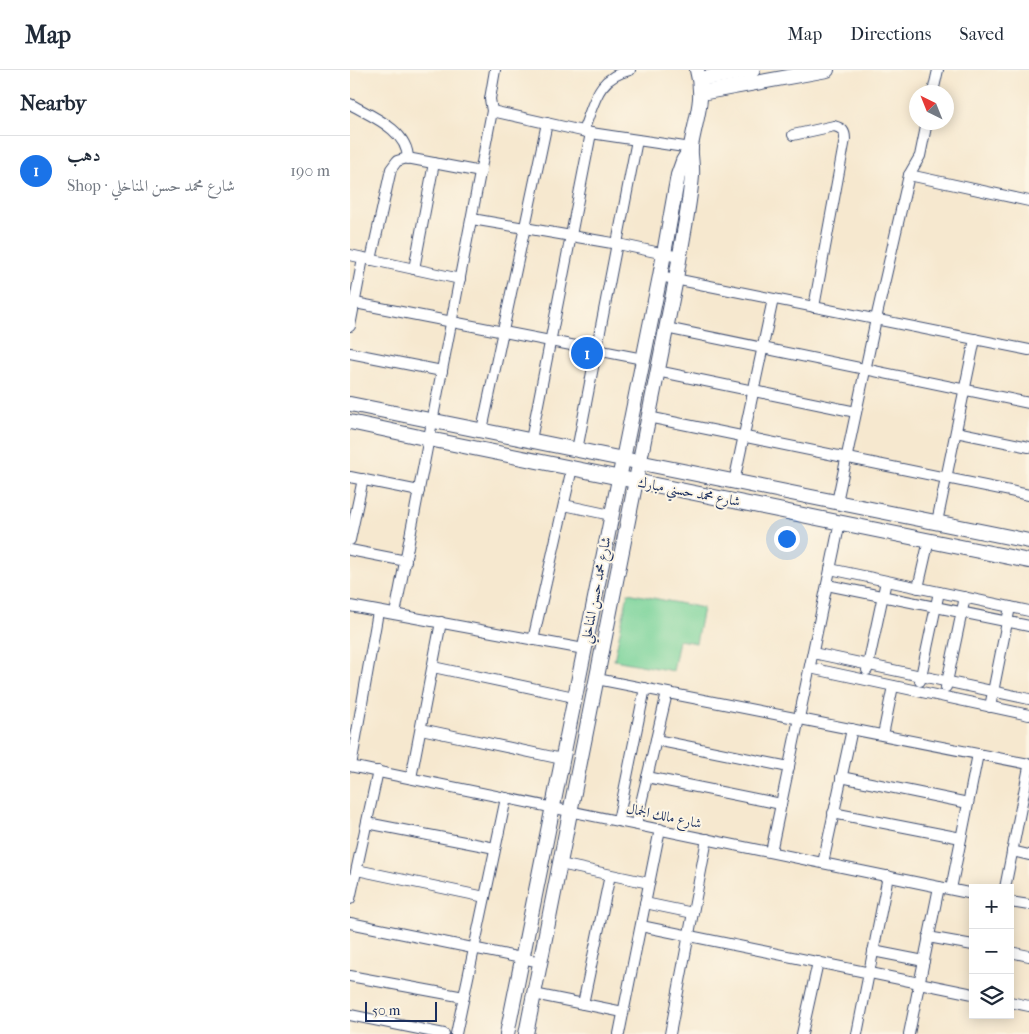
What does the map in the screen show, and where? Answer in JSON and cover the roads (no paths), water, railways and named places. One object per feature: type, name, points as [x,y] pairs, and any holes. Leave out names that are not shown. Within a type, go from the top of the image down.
[{"type":"street","points":[[395,614],[481,172],[492,111],[490,99],[495,70]]},
{"type":"street","points":[[531,440],[571,236],[587,132],[602,84],[616,73],[630,70]]},
{"type":"street","points":[[699,80],[753,70]]},
{"type":"street","points":[[699,80],[827,70]]},
{"type":"street","points":[[935,85],[938,70]]},
{"type":"street","name":"شارع محمد حسن المناخلي","points":[[526,1034],[676,279],[692,176],[691,148],[699,113],[699,80]]},
{"type":"street","points":[[350,104],[383,122],[397,134],[408,150],[408,158]]},
{"type":"street","points":[[492,111],[587,132],[691,148]]},
{"type":"street","points":[[482,430],[547,123]]},
{"type":"street","points":[[793,135],[834,126],[841,128],[845,133],[814,307]]},
{"type":"street","points":[[837,502],[909,175],[920,156],[925,130]]},
{"type":"street","points":[[577,450],[637,140]]},
{"type":"street","name":"شارع محمد حسن المناخلي","points":[[507,1034],[660,276],[678,175],[683,161],[691,148]]},
{"type":"street","points":[[350,326],[352,302],[367,259],[391,168],[397,161],[408,158],[481,172]]},
{"type":"street","points":[[414,269],[434,163]]},
{"type":"street","points":[[909,175],[1029,201]]},
{"type":"street","points":[[472,219],[618,244],[679,257]]},
{"type":"street","points":[[350,255],[460,279]]},
{"type":"street","points":[[660,276],[1029,350]]},
{"type":"street","points":[[734,482],[773,298]]},
{"type":"street","points":[[352,302],[643,359]]},
{"type":"street","points":[[666,328],[1029,402]]},
{"type":"street","points":[[937,522],[975,339]]},
{"type":"street","points":[[350,353],[442,372]]},
{"type":"street","points":[[658,371],[856,412]]},
{"type":"street","name":"شارع محمد حسني مبارك","points":[[350,404],[1029,541]]},
{"type":"street","points":[[648,417],[1029,495]]},
{"type":"street","name":"شارع محمد حسني مبارك","points":[[350,422],[1029,561]]},
{"type":"street","points":[[956,432],[1029,448]]},
{"type":"street","points":[[533,640],[572,468]]},
{"type":"street","points":[[350,477],[419,491]]},
{"type":"street","points":[[350,540],[363,479]]},
{"type":"street","points":[[564,505],[611,515]]},
{"type":"street","points":[[906,536],[910,517]]},
{"type":"street","points":[[771,852],[840,522]]},
{"type":"street","points":[[918,588],[928,540]]},
{"type":"street","points":[[350,550],[406,561]]},
{"type":"street","points":[[830,569],[1029,611]]},
{"type":"street","points":[[865,680],[886,581]]},
{"type":"street","points":[[827,585],[1029,626]]},
{"type":"street","points":[[918,691],[939,592]]},
{"type":"street","points":[[944,697],[965,597]]},
{"type":"street","points":[[350,606],[584,649]]},
{"type":"street","points":[[990,707],[1010,607]]},
{"type":"street","points":[[350,766],[378,612]]},
{"type":"street","points":[[411,778],[441,622]]},
{"type":"street","points":[[813,653],[1029,699]]},
{"type":"street","points":[[433,667],[574,697]]},
{"type":"street","points":[[810,668],[1029,715]]},
{"type":"street","points":[[597,679],[978,754],[1029,766],[1024,815],[1012,851],[1006,884]]},
{"type":"street","points":[[883,735],[893,686]]},
{"type":"street","points":[[618,821],[645,688]]},
{"type":"street","points":[[636,824],[667,693]]},
{"type":"street","points":[[421,729],[562,759]]},
{"type":"street","points":[[822,863],[852,729]]},
{"type":"street","points":[[656,740],[789,767]]},
{"type":"street","points":[[951,889],[978,754]]},
{"type":"street","name":"شارع مالك الجمال","points":[[350,766],[969,893]]},
{"type":"street","points":[[350,899],[378,771]]},
{"type":"street","points":[[647,777],[781,804]]},
{"type":"street","points":[[841,777],[968,803]]},
{"type":"street","points":[[456,1034],[506,798]]},
{"type":"street","points":[[834,813],[961,838]]},
{"type":"street","points":[[367,823],[495,848]]},
{"type":"street","points":[[619,1034],[660,829]]},
{"type":"street","points":[[670,1034],[707,839]]},
{"type":"street","points":[[1012,851],[1029,855]]},
{"type":"street","points":[[560,864],[650,883]]},
{"type":"street","points":[[356,870],[485,898]]},
{"type":"street","points":[[583,1004],[610,874]]},
{"type":"street","points":[[857,1034],[888,876]]},
{"type":"street","points":[[909,1034],[939,887]]},
{"type":"street","points":[[645,903],[693,913]]},
{"type":"street","points":[[1014,903],[1029,905]]},
{"type":"street","points":[[350,923],[541,962]]},
{"type":"street","points":[[640,926],[969,993]]},
{"type":"street","points":[[928,937],[969,944]]},
{"type":"street","points":[[873,952],[924,962]]},
{"type":"street","points":[[1014,953],[1029,956]]},
{"type":"street","points":[[802,1034],[818,962]]},
{"type":"street","points":[[350,976],[464,998]]},
{"type":"street","points":[[534,994],[623,1012]]},
{"type":"street","points":[[1014,1003],[1029,1006]]},
{"type":"street","points":[[350,1015],[444,1034]]},
{"type":"place","name":"دهب","points":[[587,353]]}]
